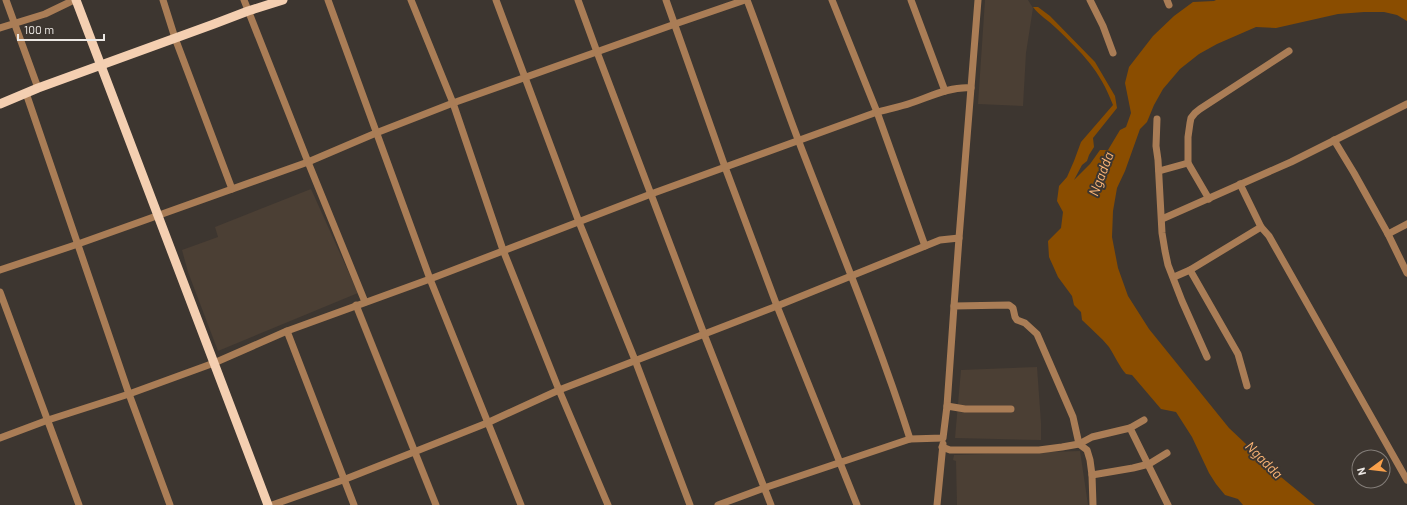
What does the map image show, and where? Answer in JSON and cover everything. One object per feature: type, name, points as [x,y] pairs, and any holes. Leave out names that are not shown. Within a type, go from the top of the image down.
[{"type":"main road","points":[[75,0],[268,505]]},
{"type":"main road","points":[[0,104],[38,88],[282,0]]},
{"type":"street","points":[[6,0],[38,88]]},
{"type":"street","points":[[0,28],[45,14],[75,0]]},
{"type":"street","points":[[163,0],[175,38],[232,189]]},
{"type":"street","points":[[244,0],[364,302]]},
{"type":"street","points":[[328,0],[430,279],[521,505]]},
{"type":"street","points":[[411,0],[453,103],[503,250],[559,390],[608,505]]},
{"type":"street","points":[[496,0],[579,222],[690,505]]},
{"type":"street","points":[[578,0],[704,334],[771,505]]},
{"type":"street","points":[[666,0],[725,168],[777,306],[857,505]]},
{"type":"street","points":[[0,270],[158,216],[308,162],[376,133],[453,103],[746,0],[799,141],[852,275],[910,440]]},
{"type":"street","points":[[832,0],[877,112],[925,246]]},
{"type":"street","points":[[911,0],[945,92]]},
{"type":"street","points":[[937,505],[947,406],[978,0]]},
{"type":"street","points":[[1090,0],[1103,26],[1113,53]]},
{"type":"street","points":[[1209,199],[1188,163],[1188,137],[1191,118],[1195,112],[1289,51]]},
{"type":"street","points":[[0,438],[214,363],[287,331],[430,279],[651,194],[877,112],[964,87],[972,88]]},
{"type":"street","points":[[26,93],[129,394],[170,505]]},
{"type":"street","points":[[1162,219],[1291,162],[1407,104]]},
{"type":"street","points":[[1157,119],[1156,146],[1159,171],[1162,233],[1165,251],[1168,265],[1174,277],[1182,301],[1207,357]]},
{"type":"street","points":[[1334,140],[1388,234],[1407,273]]},
{"type":"street","points":[[1159,171],[1188,163]]},
{"type":"street","points":[[1240,184],[1261,226],[1269,236],[1407,480]]},
{"type":"street","points":[[1388,234],[1407,224]]},
{"type":"street","points":[[1174,277],[1190,270],[1261,226]]},
{"type":"street","points":[[272,505],[343,480],[414,452],[559,390],[777,306],[940,240],[959,238]]},
{"type":"street","points":[[1190,270],[1238,354],[1247,386]]},
{"type":"street","points":[[0,292],[79,505]]},
{"type":"street","points":[[356,305],[436,505]]},
{"type":"street","points":[[954,306],[1009,305],[1013,308],[1017,320],[1025,323],[1037,334],[1073,417],[1079,444],[1086,450],[1090,460],[1093,505]]},
{"type":"street","points":[[287,331],[343,480],[354,505]]},
{"type":"street","points":[[947,406],[964,409],[1011,409]]},
{"type":"street","points":[[942,447],[950,450],[1039,450],[1079,444],[1092,437],[1130,428],[1144,420]]},
{"type":"street","points":[[1130,428],[1168,505]]},
{"type":"street","points":[[718,505],[764,488],[910,440],[943,438]]},
{"type":"street","points":[[1092,475],[1149,464],[1167,453]]},
{"type":"shaded area","points":[[985,0],[1028,0],[1033,8],[1026,53],[1023,106],[978,104]]},
{"type":"shaded area","points":[[311,189],[358,293],[218,351],[188,272],[182,250],[218,237],[215,227]]},
{"type":"shaded area","points":[[1037,367],[1041,440],[955,438],[961,370]]},
{"type":"shaded area","points":[[1080,451],[1088,505],[957,505],[956,461],[953,460],[954,455]]},
{"type":"water","name":"Ngadda","points":[[1216,0],[1407,0],[1407,21],[1397,15],[1384,12],[1364,12],[1338,14],[1276,28],[1256,27],[1217,44],[1199,54],[1180,69],[1163,89],[1147,122],[1140,129],[1125,171],[1117,188],[1113,211],[1112,237],[1118,268],[1128,296],[1149,329],[1229,428],[1259,459],[1315,505],[1243,505],[1238,499],[1225,495],[1209,473],[1192,437],[1176,412],[1161,409],[1132,375],[1126,374],[1109,347],[1082,320],[1081,312],[1074,305],[1072,296],[1058,277],[1049,257],[1048,241],[1061,228],[1063,212],[1057,201],[1059,186],[1067,177],[1081,142],[1113,105],[1096,72],[1082,54],[1033,7],[1038,7],[1050,16],[1095,62],[1115,96],[1117,108],[1093,138],[1094,147],[1087,161],[1082,165],[1074,180],[1090,164],[1100,150],[1108,150],[1120,130],[1126,127],[1131,113],[1125,83],[1129,67],[1153,36],[1174,16],[1193,2]]}]
